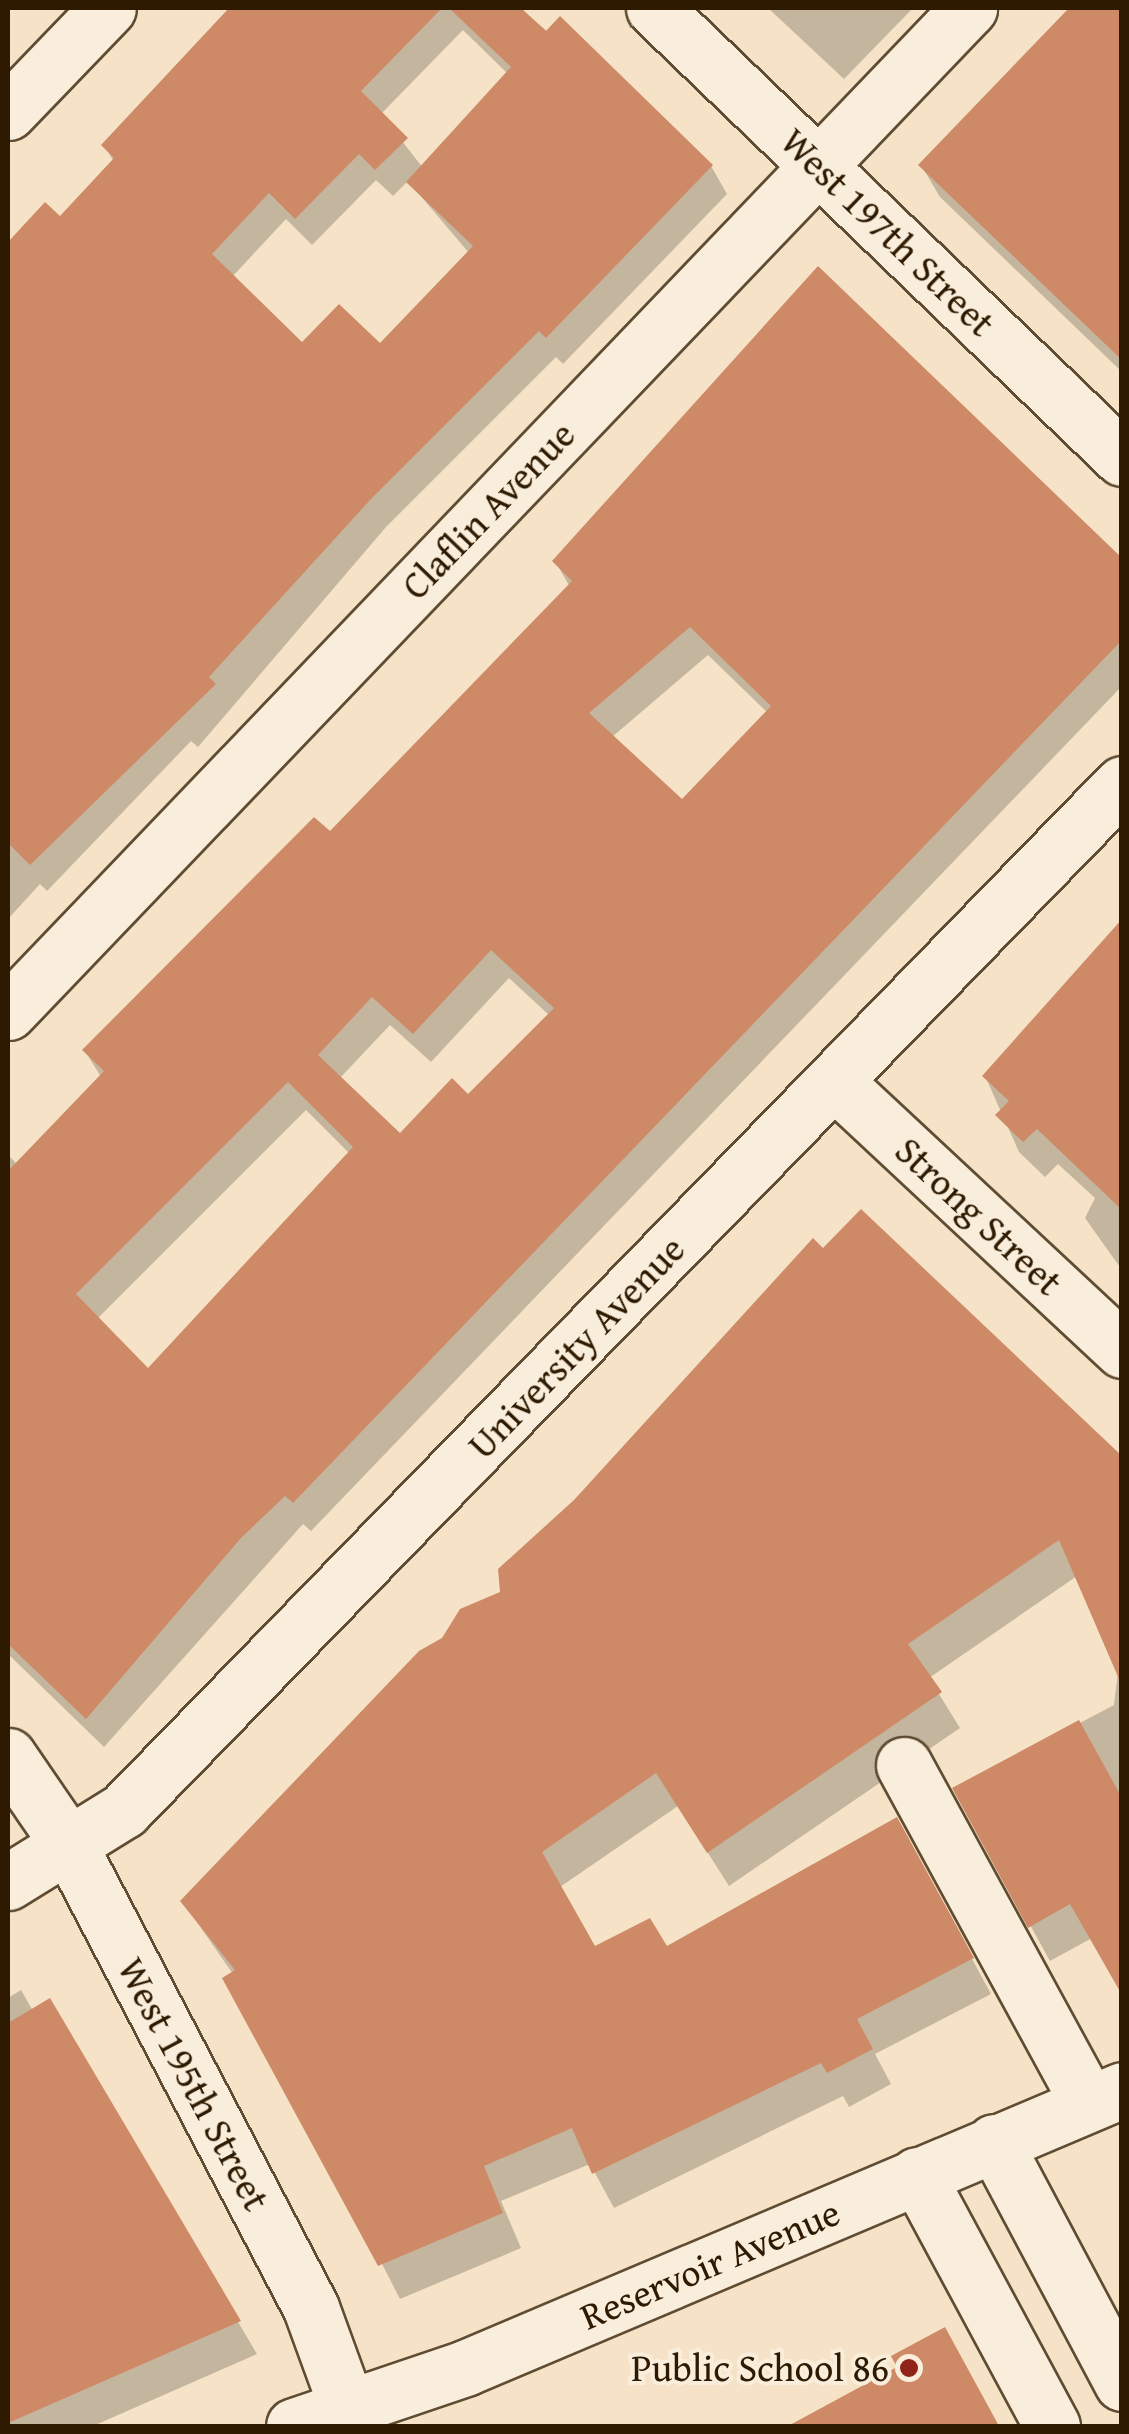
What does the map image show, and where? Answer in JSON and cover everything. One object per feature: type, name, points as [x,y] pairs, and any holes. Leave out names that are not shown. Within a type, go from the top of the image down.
[{"type":"street","points":[[8,112],[108,8]]},
{"type":"street","name":"West 197th Street","points":[[654,8],[1122,458]]},
{"type":"street","name":"Claflin Avenue","points":[[8,1012],[968,8]]},
{"type":"street","name":"University Avenue","points":[[8,1882],[124,1810],[1122,784]]},
{"type":"street","name":"Strong Street","points":[[835,1082],[1122,1350]]},
{"type":"street","name":"West 195th Street","points":[[8,1756],[69,1845],[319,2324],[351,2417]]},
{"type":"street","points":[[904,1764],[1105,2097]]},
{"type":"street","name":"Reservoir Avenue","points":[[294,2426],[351,2417],[1105,2097]]},
{"type":"street","points":[[994,2142],[1122,2384]]},
{"type":"street","points":[[917,2176],[1052,2426]]},
{"type":"building","points":[[229,8],[442,8],[361,91],[408,138],[375,170],[359,154],[295,219],[269,193],[212,254],[302,342],[339,304],[380,343],[473,246],[406,182],[511,67],[449,8],[521,8],[546,31],[560,16],[713,165],[546,338],[539,331],[371,499],[209,677],[216,684],[30,865],[8,843],[8,242],[45,202],[60,216],[114,158],[101,145]]},
{"type":"building","points":[[1069,8],[1122,8],[1122,360],[918,165]]},
{"type":"building","points":[[818,266],[1122,558],[1122,640],[293,1503],[285,1496],[241,1538],[86,1719],[8,1644],[8,1171],[104,1071],[82,1050],[314,817],[330,831],[572,581],[552,561]],"holes":[[[690,627],[771,706],[682,799],[589,713]],[[491,950],[554,1008],[468,1094],[452,1078],[400,1133],[318,1055],[372,997],[413,1034]],[[288,1082],[353,1147],[148,1368],[76,1294]]]},
{"type":"building","points":[[1122,919],[1122,1210],[1037,1129],[1023,1142],[995,1115],[1009,1101],[982,1076]]},
{"type":"building","points":[[861,1209],[1122,1456],[1122,1686],[1059,1540],[908,1644],[942,1692],[707,1853],[656,1773],[542,1852],[595,1946],[650,1918],[667,1946],[897,1817],[974,1958],[857,2019],[873,2049],[827,2073],[821,2063],[592,2174],[572,2128],[484,2166],[503,2213],[378,2266],[222,1978],[235,1970],[180,1901],[419,1651],[442,1638],[460,1609],[500,1592],[498,1569],[574,1500],[813,1238],[823,1248]]},
{"type":"building","points":[[1079,1720],[1122,1798],[1122,1995],[1070,1904],[1028,1928],[952,1788]]},
{"type":"building","points":[[50,1998],[241,2321],[8,2423],[8,2023]]},
{"type":"building","points":[[945,2327],[999,2426],[788,2426],[897,2367],[891,2356]]},
{"type":"place","name":"Public School 86","points":[[909,2368]]}]
